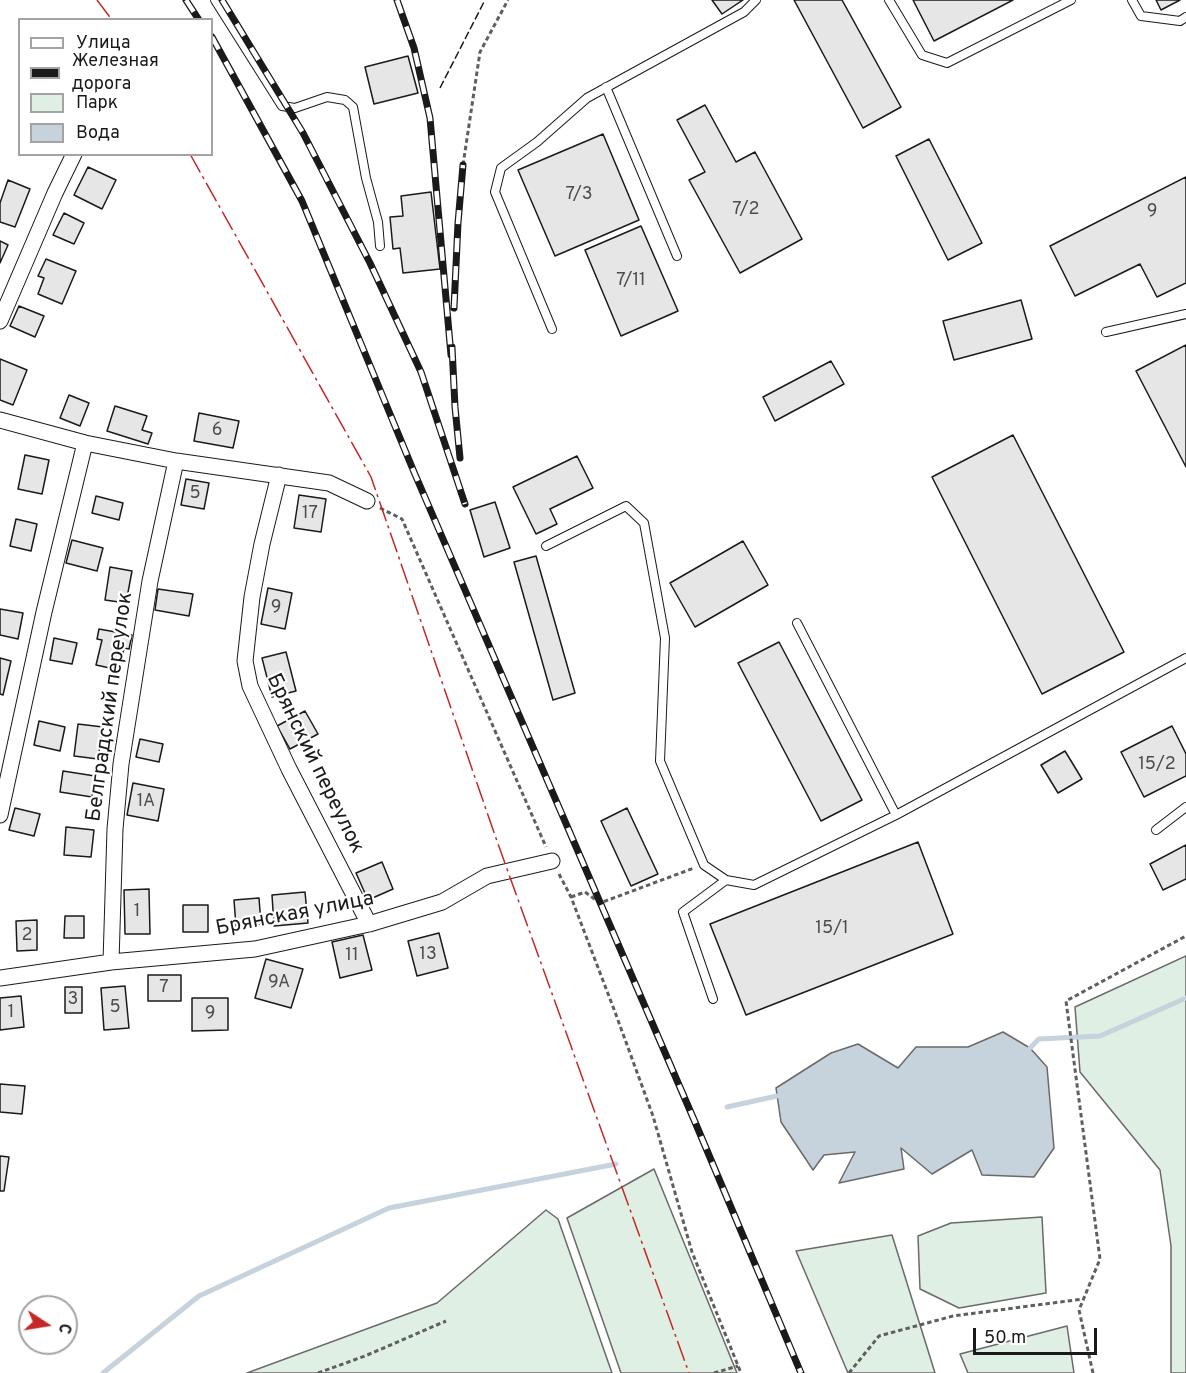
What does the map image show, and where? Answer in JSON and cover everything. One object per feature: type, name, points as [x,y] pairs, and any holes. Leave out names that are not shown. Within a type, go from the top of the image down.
[{"type":"street","points":[[0,321],[73,156]]},
{"type":"street","points":[[0,420],[85,443],[176,460],[329,483],[367,501]]},
{"type":"street","points":[[0,815],[44,612],[85,443]]},
{"type":"street","name":"Белградский переулок","points":[[111,962],[115,829],[121,764],[150,581],[176,460]]},
{"type":"street","name":"Брянский переулок","points":[[279,475],[254,586],[245,662],[250,686],[284,758],[369,924]]},
{"type":"street","name":"Брянская улица","points":[[0,978],[111,962],[255,949],[369,924],[442,902],[487,876],[552,861]]},
{"type":"lane","points":[[215,0],[282,106],[295,108],[327,97],[345,100],[353,108],[366,178],[378,222],[380,246]]},
{"type":"lane","points":[[552,329],[495,192],[501,168],[537,142],[587,98],[744,12],[756,0]]},
{"type":"lane","points":[[889,0],[922,55],[947,63],[1071,0]]},
{"type":"lane","points":[[1132,0],[1141,16],[1180,21],[1186,17]]},
{"type":"lane","points":[[606,87],[677,256]]},
{"type":"lane","points":[[1106,332],[1186,314]]},
{"type":"lane","points":[[546,546],[626,506],[644,523],[665,638],[660,761],[704,865],[726,880],[754,885],[896,815],[1186,658]]},
{"type":"lane","points":[[797,623],[896,815]]},
{"type":"lane","points":[[1156,830],[1186,807]]},
{"type":"lane","points":[[713,999],[683,912],[726,880]]},
{"type":"path","points":[[463,165],[480,52],[508,0]]},
{"type":"path","points":[[367,501],[402,519],[552,861],[571,897],[653,1116],[692,1252],[741,1373]]},
{"type":"path","points":[[571,897],[585,892],[600,903],[704,865]]},
{"type":"path","points":[[1093,1373],[1079,1310],[1100,1259],[1066,1001],[1186,936]]},
{"type":"path","points":[[849,1373],[879,1336],[953,1316],[1083,1299]]},
{"type":"path","points":[[318,1373],[365,1356],[446,1321]]},
{"type":"path","points":[[714,1373],[738,1366]]},
{"type":"green space","points":[[1186,956],[1186,1373],[1171,1373],[1171,1246],[1160,1170],[1080,1072],[1075,1007]]},
{"type":"green space","points":[[654,1169],[737,1373],[621,1373],[567,1218]]},
{"type":"green space","points":[[546,1210],[558,1219],[612,1373],[247,1373],[437,1303]]},
{"type":"green space","points":[[1042,1217],[1046,1293],[959,1308],[920,1289],[918,1236],[951,1223]]},
{"type":"green space","points":[[892,1235],[935,1373],[848,1373],[796,1251]]},
{"type":"green space","points":[[1067,1326],[1074,1373],[968,1373],[960,1354]]},
{"type":"water","points":[[1003,1032],[1030,1048],[1047,1067],[1054,1148],[1034,1177],[982,1175],[972,1150],[932,1174],[901,1148],[904,1169],[839,1183],[855,1152],[824,1155],[813,1170],[781,1122],[776,1088],[831,1053],[858,1044],[898,1068],[916,1047],[968,1047]]},
{"type":"building","points":[[712,0],[743,0],[722,14]]},
{"type":"building","points":[[794,0],[842,0],[901,107],[863,128]]},
{"type":"building","points":[[913,0],[1013,0],[934,41]]},
{"type":"building","points":[[1156,0],[1180,0],[1161,10]]},
{"type":"building","points":[[408,56],[418,93],[374,104],[365,67]]},
{"type":"building","points":[[705,105],[736,162],[755,152],[802,239],[740,273],[689,180],[705,172],[677,120]]},
{"type":"building","points":[[603,134],[639,220],[555,256],[518,170]]},
{"type":"building","points":[[929,139],[982,243],[948,260],[896,156]]},
{"type":"building","points":[[88,167],[116,180],[102,209],[74,195]]},
{"type":"building","points":[[1186,177],[1186,283],[1157,297],[1140,264],[1075,296],[1050,246]]},
{"type":"building","points":[[8,180],[30,189],[15,227],[0,222],[0,203]]},
{"type":"building","points":[[431,192],[440,269],[403,273],[400,248],[393,249],[390,217],[403,216],[401,196]]},
{"type":"building","points":[[64,213],[84,223],[74,244],[53,235]]},
{"type":"building","points":[[641,226],[678,311],[621,336],[585,250]]},
{"type":"building","points":[[0,241],[8,245],[0,263]]},
{"type":"building","points":[[46,259],[76,271],[62,304],[38,294],[44,278],[38,276]]},
{"type":"building","points":[[1021,300],[1032,339],[954,360],[943,321]]},
{"type":"building","points":[[19,306],[44,316],[35,337],[10,326]]},
{"type":"building","points":[[1186,345],[1186,467],[1136,371]]},
{"type":"building","points":[[0,359],[27,370],[13,405],[0,400]]},
{"type":"building","points":[[831,361],[844,384],[775,421],[763,397]]},
{"type":"building","points":[[69,395],[89,403],[80,426],[60,418]]},
{"type":"building","points":[[115,406],[147,416],[142,430],[152,433],[148,444],[107,431]]},
{"type":"building","points":[[199,413],[239,421],[233,448],[194,441]]},
{"type":"building","points":[[1013,435],[1124,652],[1042,694],[932,477]]},
{"type":"building","points":[[25,455],[49,460],[42,494],[18,489]]},
{"type":"building","points":[[577,456],[593,488],[550,509],[557,524],[536,534],[513,487]]},
{"type":"building","points":[[186,479],[209,483],[204,509],[181,505]]},
{"type":"building","points":[[299,495],[326,499],[321,532],[294,528]]},
{"type":"building","points":[[96,496],[123,503],[119,520],[92,513]]},
{"type":"building","points":[[495,502],[510,548],[484,557],[470,510]]},
{"type":"building","points":[[16,519],[37,524],[31,551],[10,546]]},
{"type":"building","points":[[72,540],[103,548],[97,571],[66,563]]},
{"type":"building","points":[[743,541],[768,585],[695,627],[670,583]]},
{"type":"building","points":[[536,556],[575,693],[553,700],[514,562]]},
{"type":"building","points":[[110,567],[132,571],[126,603],[105,600]]},
{"type":"building","points":[[268,588],[292,593],[285,629],[261,624]]},
{"type":"building","points":[[158,589],[193,594],[189,616],[155,610]]},
{"type":"building","points":[[0,609],[23,613],[18,639],[0,635]]},
{"type":"building","points":[[99,629],[132,635],[129,649],[124,648],[119,670],[96,665],[102,640],[97,639]]},
{"type":"building","points":[[54,638],[77,643],[72,664],[50,660]]},
{"type":"building","points":[[779,642],[862,800],[821,821],[738,663]]},
{"type":"building","points":[[286,652],[296,691],[272,697],[262,658]]},
{"type":"building","points":[[0,658],[11,661],[3,695],[0,694]]},
{"type":"building","points":[[305,711],[318,734],[290,749],[277,726]]},
{"type":"building","points":[[39,721],[65,727],[60,751],[34,745]]},
{"type":"building","points":[[78,724],[103,727],[98,759],[74,756]]},
{"type":"building","points":[[1172,726],[1186,754],[1186,776],[1144,797],[1121,752]]},
{"type":"building","points":[[140,739],[163,744],[159,762],[136,757]]},
{"type":"building","points":[[1065,751],[1082,779],[1058,793],[1041,765]]},
{"type":"building","points":[[63,771],[95,776],[92,797],[60,792]]},
{"type":"building","points":[[133,783],[164,789],[158,821],[127,815]]},
{"type":"building","points":[[15,808],[40,814],[34,836],[9,830]]},
{"type":"building","points":[[627,808],[658,874],[631,886],[601,821]]},
{"type":"building","points":[[66,827],[94,830],[91,857],[64,855]]},
{"type":"building","points":[[918,842],[953,934],[746,1015],[710,924]]},
{"type":"building","points":[[1186,845],[1186,879],[1163,890],[1150,864]]},
{"type":"building","points":[[382,862],[393,889],[368,900],[356,873]]},
{"type":"building","points":[[149,889],[150,934],[125,934],[124,890]]},
{"type":"building","points":[[305,892],[308,923],[274,926],[272,895]]},
{"type":"building","points":[[259,898],[261,924],[236,926],[234,900]]},
{"type":"building","points":[[183,905],[208,905],[208,932],[183,932]]},
{"type":"building","points":[[65,916],[84,916],[84,938],[64,938]]},
{"type":"building","points":[[37,920],[37,950],[17,951],[16,921]]},
{"type":"building","points":[[439,933],[448,968],[417,976],[408,941]]},
{"type":"building","points":[[363,935],[372,970],[340,978],[332,942]]},
{"type":"building","points":[[266,959],[303,969],[291,1008],[255,998]]},
{"type":"building","points":[[148,975],[181,975],[181,1001],[148,1001]]},
{"type":"building","points":[[125,986],[129,1028],[104,1030],[101,988]]},
{"type":"building","points":[[65,987],[82,987],[82,1013],[65,1013]]},
{"type":"building","points":[[21,996],[24,1027],[0,1030],[0,998]]},
{"type":"building","points":[[192,998],[228,998],[228,1030],[192,1031]]},
{"type":"building","points":[[0,1084],[25,1086],[22,1114],[0,1112]]},
{"type":"building","points":[[0,1156],[9,1157],[4,1191],[0,1191]]},
{"type":"waterway","points":[[1030,1048],[1039,1039],[1100,1036],[1186,998]]},
{"type":"waterway","points":[[727,1107],[777,1096]]},
{"type":"waterway","points":[[103,1373],[199,1296],[389,1208],[616,1164]]},
{"type":"railway","points":[[186,0],[198,18]]},
{"type":"railway","points":[[222,0],[303,133],[370,263],[421,372],[465,504]]},
{"type":"railway","points":[[397,0],[414,48],[430,118],[451,355]]},
{"type":"railway","points":[[213,39],[302,201],[414,472],[801,1373]]},
{"type":"railway","points":[[454,308],[463,165]]},
{"type":"railway","points":[[452,347],[460,458]]},
{"type":"fence","points":[[440,88],[485,0]]},
{"type":"power","points":[[97,0],[110,18]]},
{"type":"power","points":[[191,156],[371,477],[498,844],[689,1373]]}]
